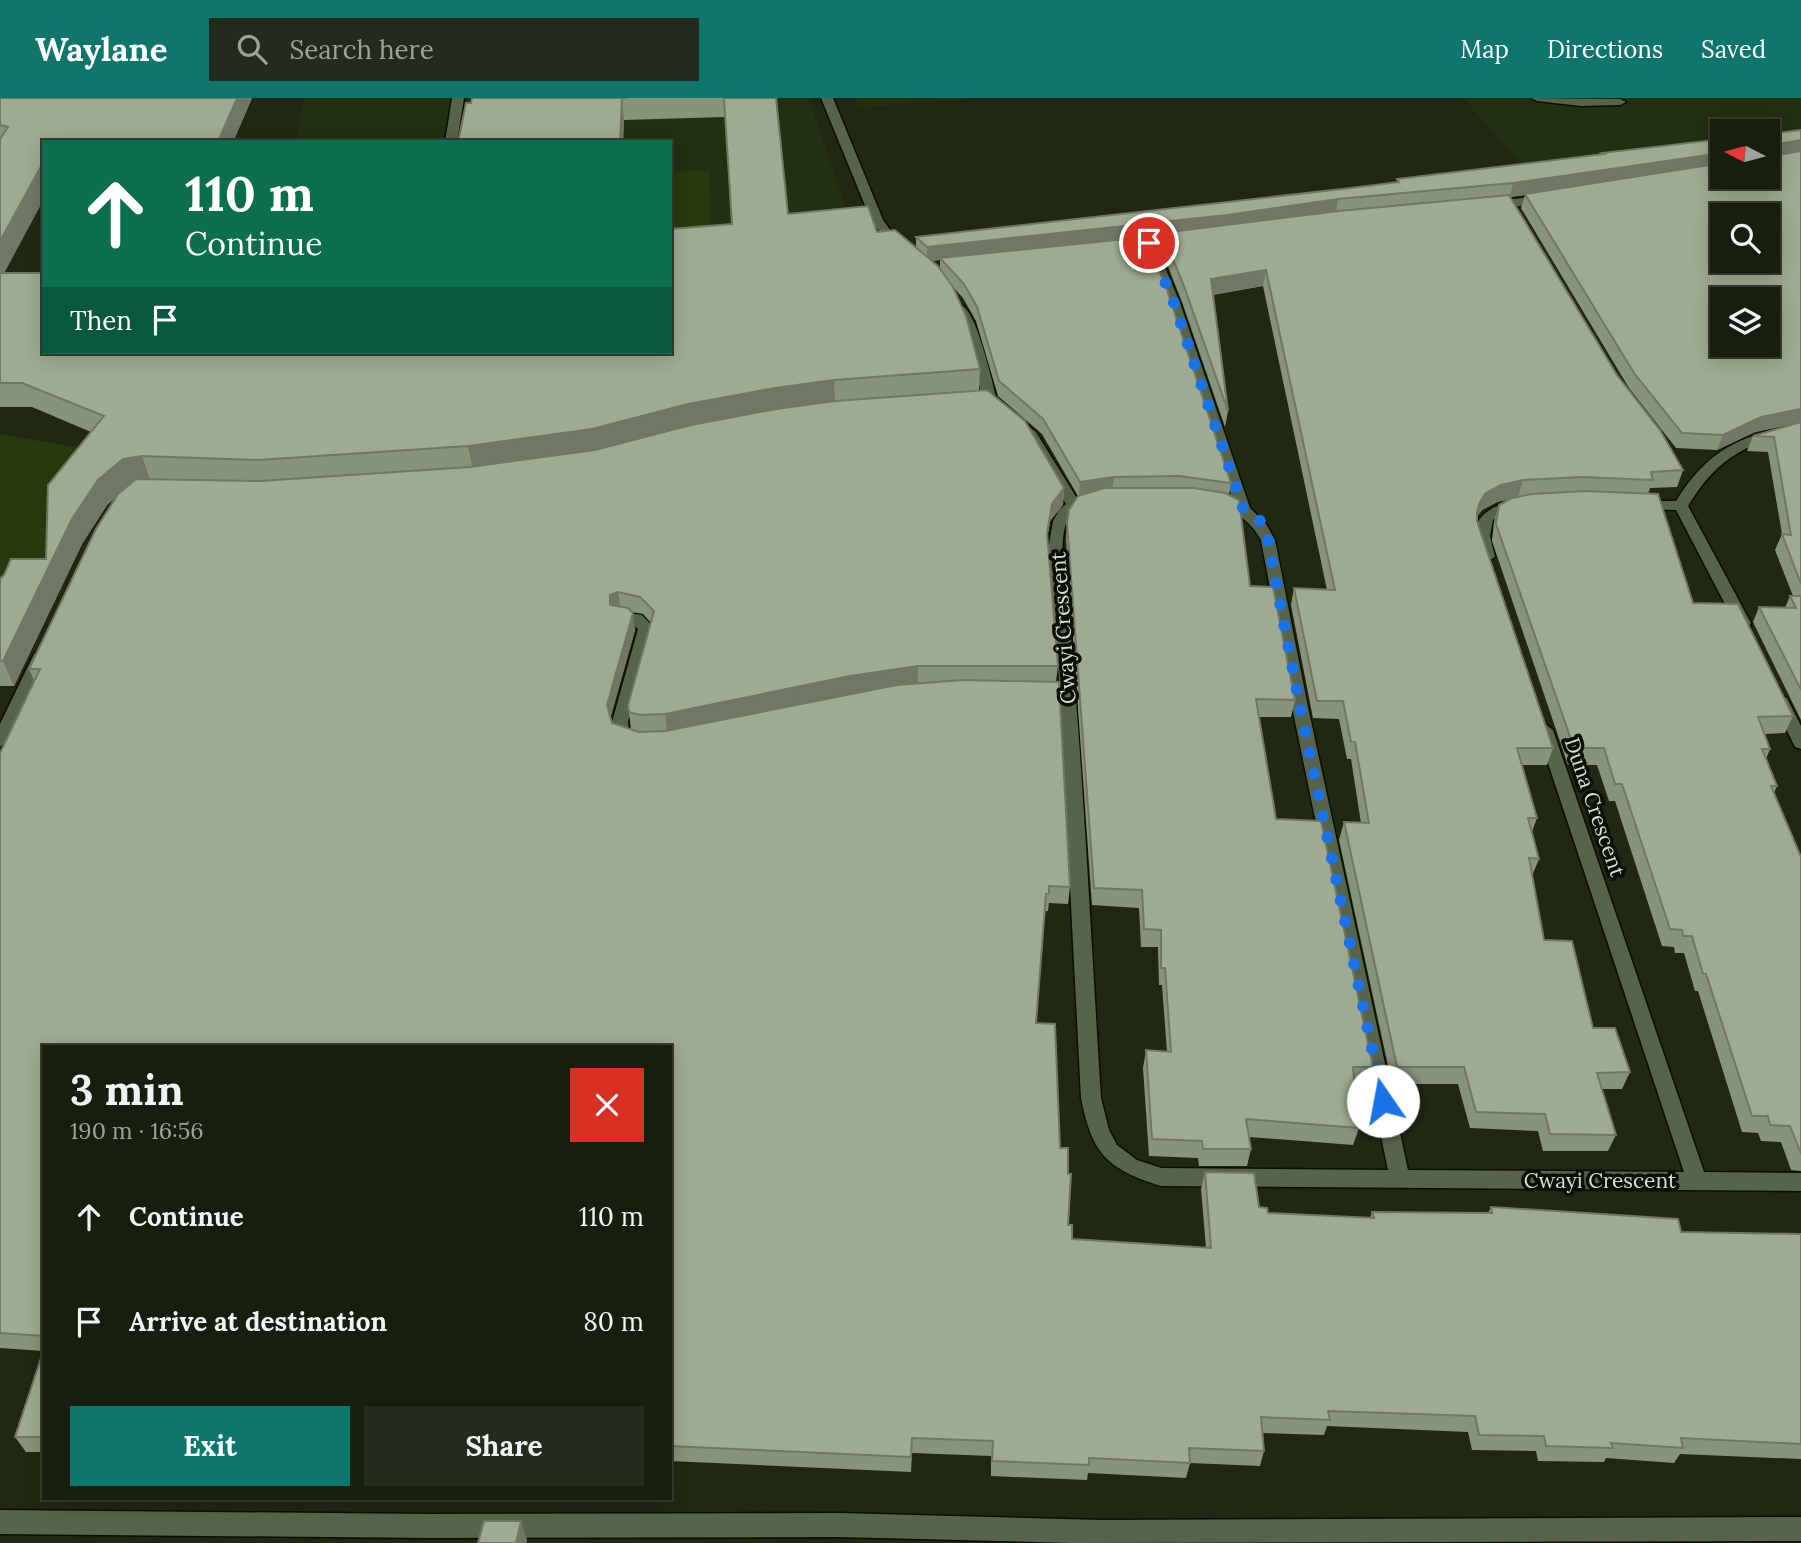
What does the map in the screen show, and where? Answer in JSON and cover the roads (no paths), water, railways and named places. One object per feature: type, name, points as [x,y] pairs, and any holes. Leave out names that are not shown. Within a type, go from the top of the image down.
[{"type":"street","points":[[451,140],[458,98]]},
{"type":"street","points":[[827,98],[877,220],[886,235],[909,259]]},
{"type":"street","points":[[1537,98],[1581,103],[1620,102]]},
{"type":"street","points":[[1475,207],[1514,209],[1565,196]]},
{"type":"street","points":[[1114,247],[1202,238]]},
{"type":"street","points":[[1149,243],[1174,303],[1243,508]]},
{"type":"street","points":[[950,293],[957,302],[972,336],[995,406],[1031,433],[1043,450],[1060,488],[1074,505],[1095,501],[1220,502],[1243,508],[1260,521],[1268,540],[1300,707],[1399,1179]]},
{"type":"street","points":[[1749,636],[1681,506],[1690,479],[1731,449],[1762,434],[1801,428]]},
{"type":"street","points":[[1495,580],[1482,541],[1482,524],[1491,513],[1512,504],[1542,502]]},
{"type":"street","name":"Cwayi Crescent","points":[[1074,505],[1064,513],[1058,527],[1056,550],[1061,692],[1091,1098],[1097,1132],[1112,1154],[1133,1169],[1161,1177],[1801,1182]]},
{"type":"street","points":[[1625,505],[1681,506]]},
{"type":"street","points":[[621,617],[636,619],[646,628],[620,722],[621,734],[629,740],[656,739]]},
{"type":"street","points":[[0,741],[52,633]]},
{"type":"street","points":[[1772,683],[1801,743]]},
{"type":"street","name":"Duna Crescent","points":[[1539,711],[1697,1181]]},
{"type":"street","points":[[0,1522],[430,1526],[839,1525],[1100,1532],[1801,1529]]}]
